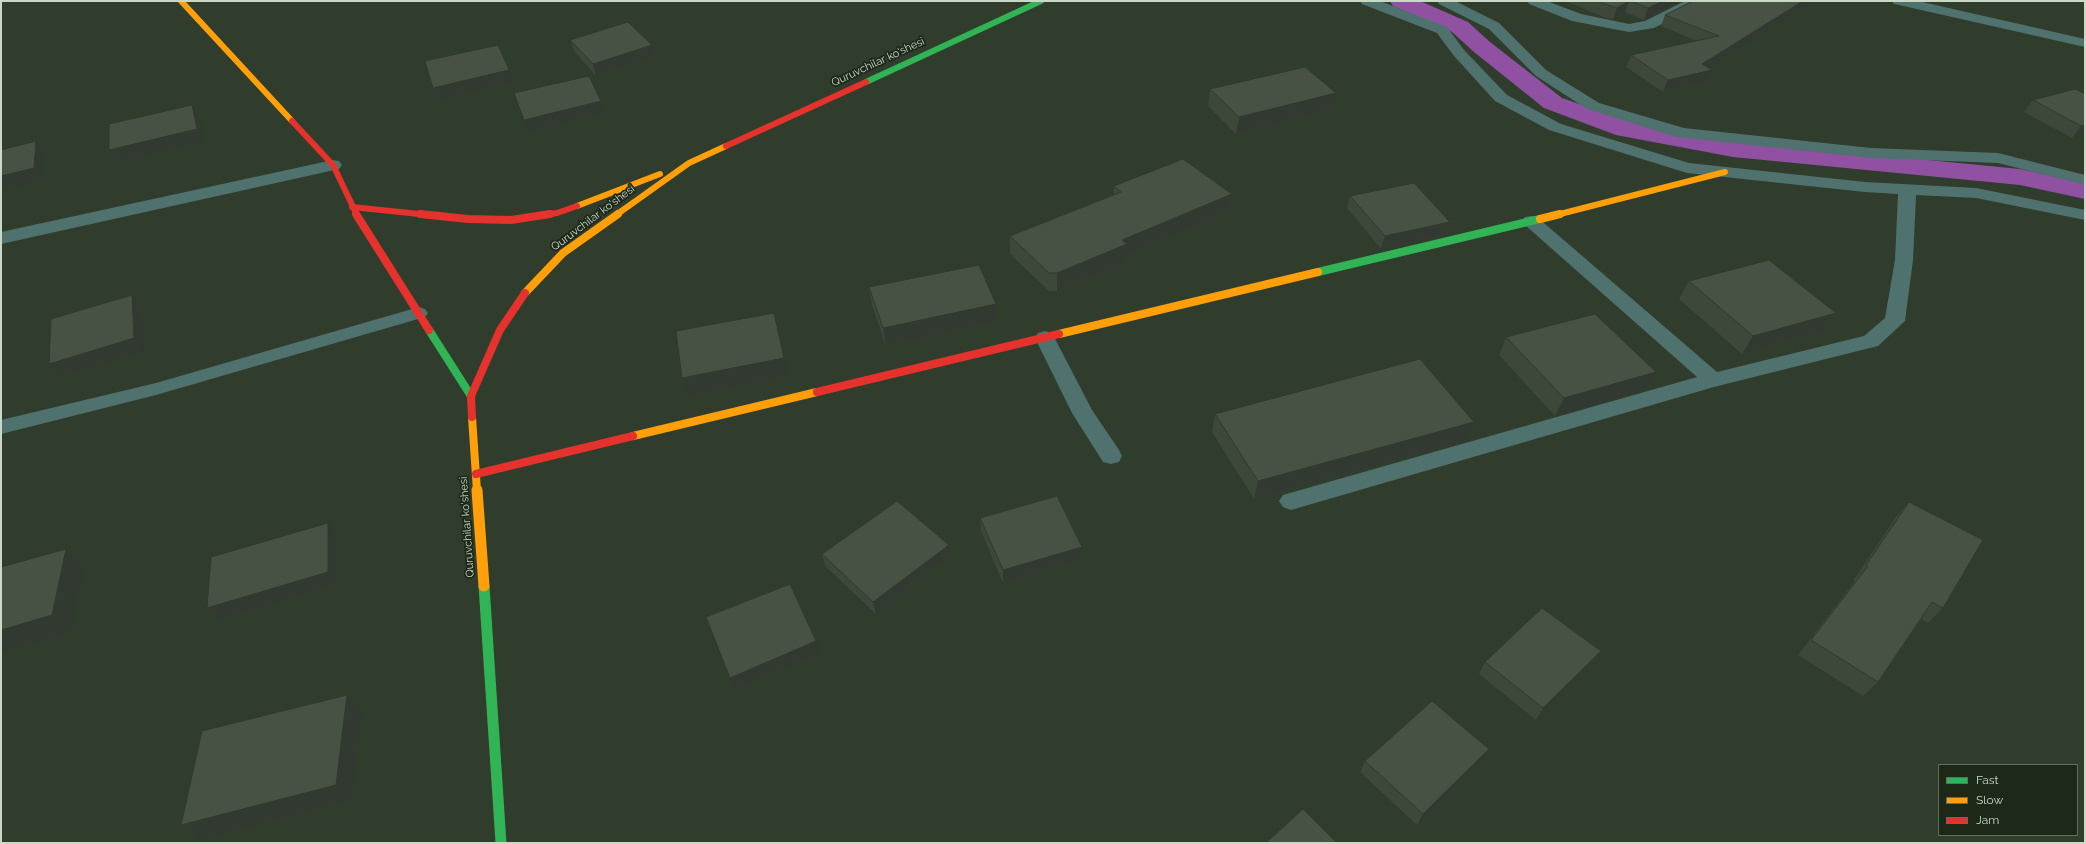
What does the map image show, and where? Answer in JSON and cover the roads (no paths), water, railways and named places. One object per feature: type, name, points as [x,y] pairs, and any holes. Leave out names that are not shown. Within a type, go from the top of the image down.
[{"type":"street","points":[[181,1],[333,165],[352,207],[471,396]]},
{"type":"street","name":"Quruvchilar ko'shesi","points":[[501,843],[471,396],[500,330],[528,288],[563,253],[689,163],[1041,1]]},
{"type":"street","points":[[1367,1],[1442,30],[1459,53],[1501,98],[1555,127],[1687,168],[1866,187],[1976,193],[2085,215]]},
{"type":"street","points":[[1444,1],[1494,26],[1541,73],[1593,106],[1682,133],[1871,153],[1998,158],[2085,180]]},
{"type":"street","points":[[1534,1],[1577,18],[1629,28],[1649,25],[1696,1]]},
{"type":"street","points":[[1899,1],[2085,43]]},
{"type":"street","points":[[352,207],[468,219],[511,220],[557,213],[689,163]]},
{"type":"street","points":[[1,238],[333,165]]},
{"type":"street","points":[[476,474],[1531,221],[1725,172]]},
{"type":"street","points":[[1291,501],[1713,380],[1871,341],[1895,321],[1904,260],[1907,189]]},
{"type":"street","points":[[1531,221],[1713,380]]},
{"type":"street","points":[[1045,338],[1083,413],[1111,456]]},
{"type":"lane","points":[[1,427],[156,389],[419,314]]},
{"type":"waterway","points":[[1401,1],[1460,27],[1482,47],[1553,103],[1625,129],[1733,149],[2020,177],[2085,191]]}]
